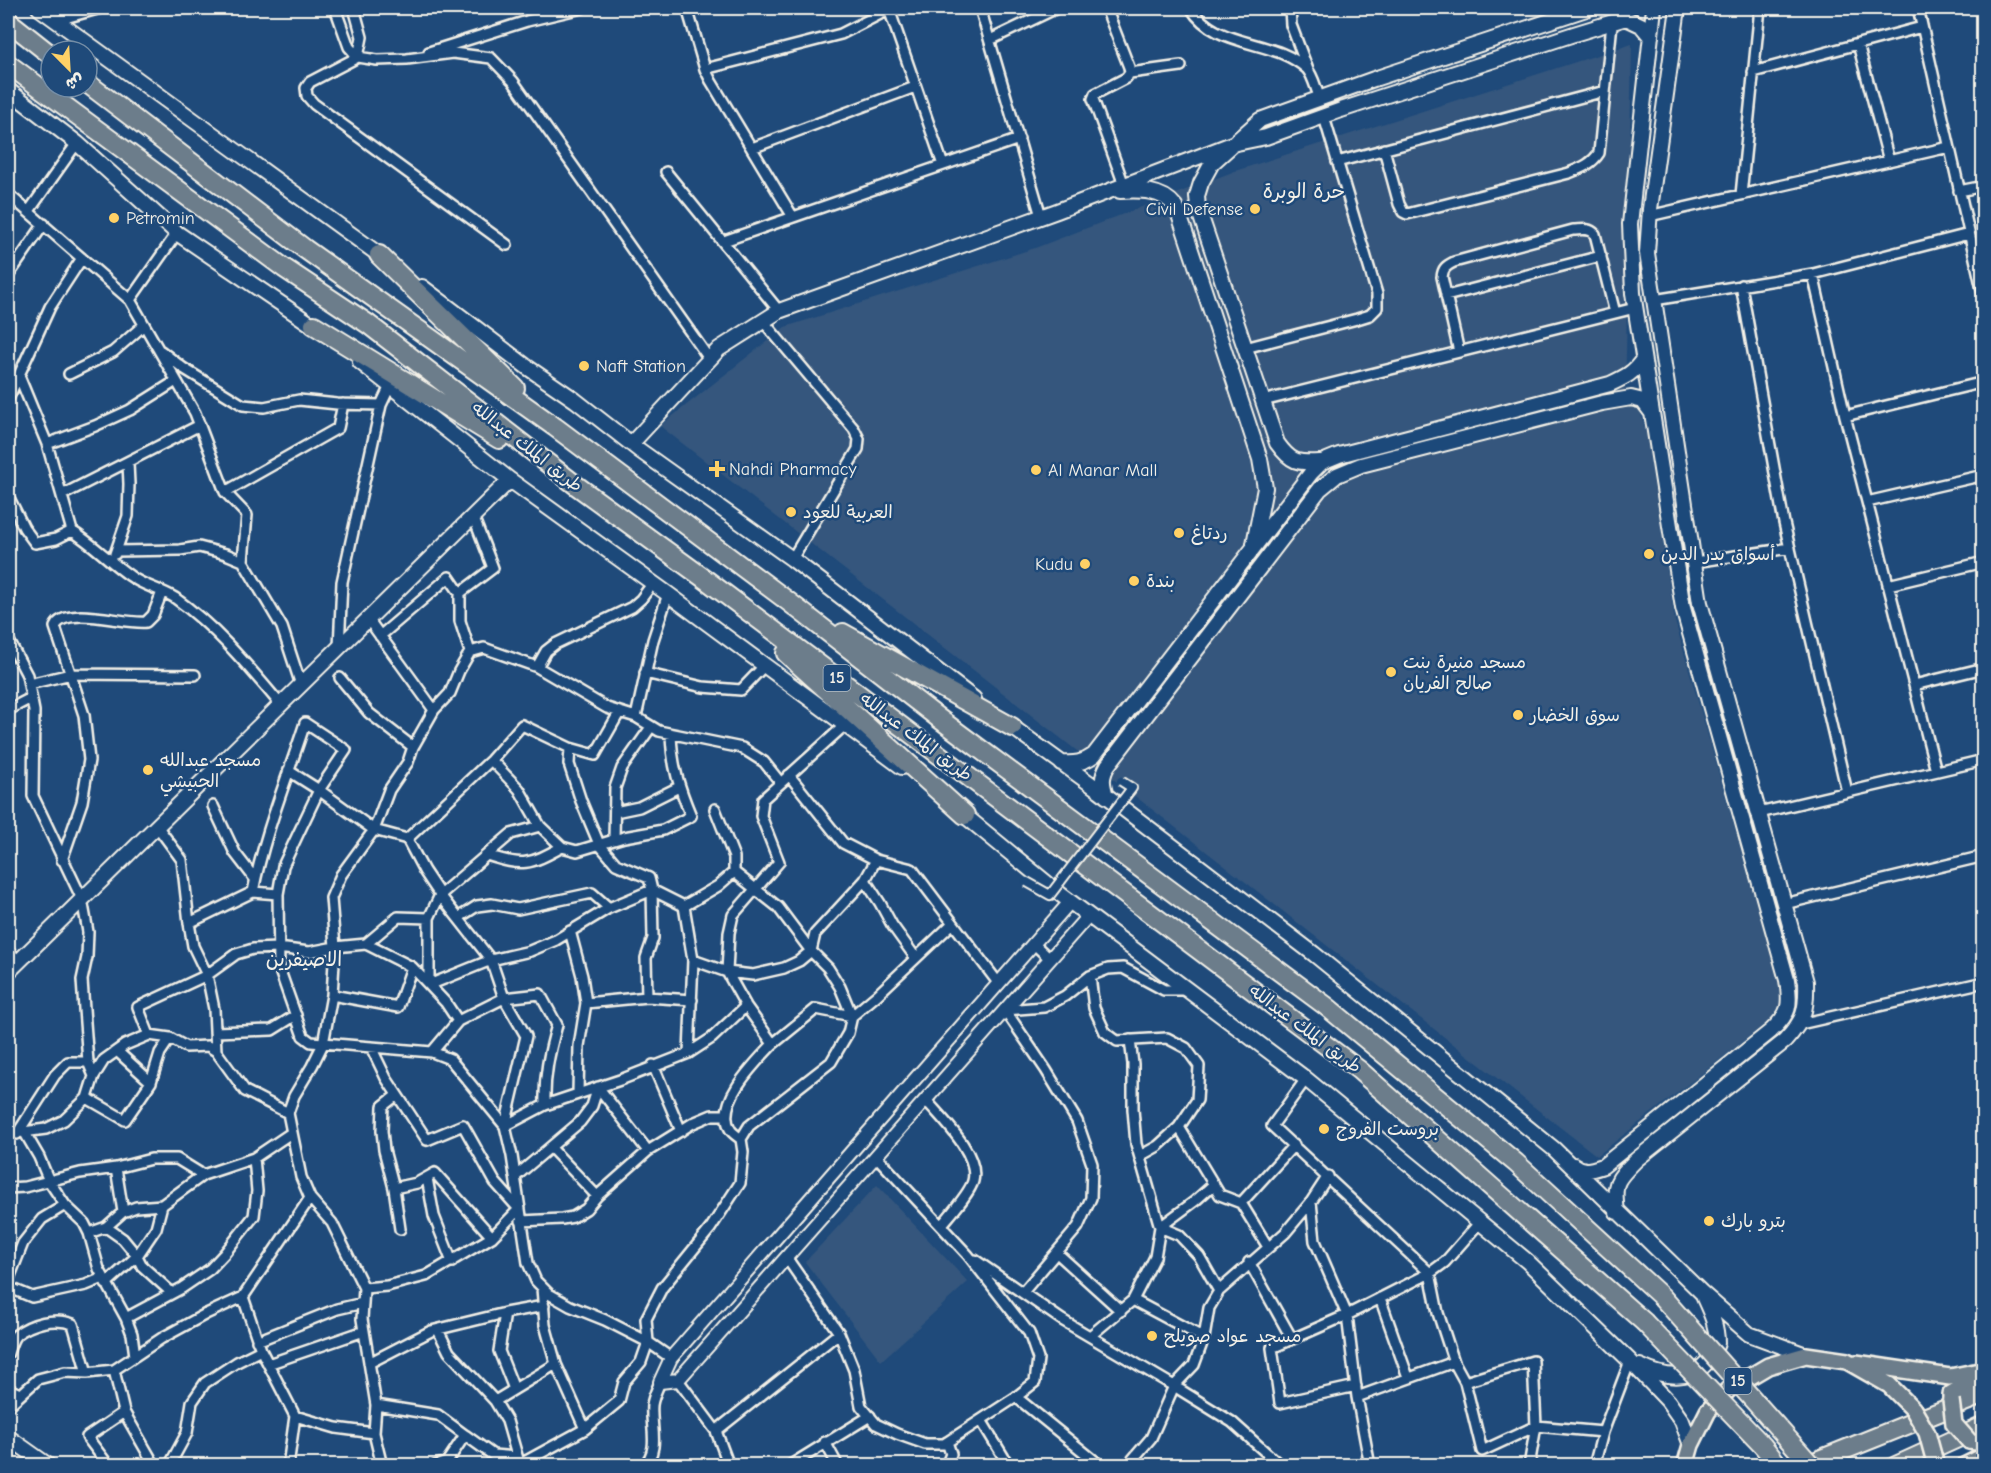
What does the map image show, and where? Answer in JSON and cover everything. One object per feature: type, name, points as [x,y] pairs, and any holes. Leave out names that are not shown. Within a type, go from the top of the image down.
[{"type":"highway","points":[[8,21],[39,46]]},
{"type":"highway","name":"طريق الملك عبدالله","points":[[8,64],[284,268],[368,324],[577,486],[705,579],[1359,1070],[1644,1322],[1763,1446],[1779,1466]]},
{"type":"highway","name":"طريق الملك عبدالله","points":[[99,92],[305,249],[555,427],[789,602],[941,720],[1326,1006],[1516,1163],[1662,1297],[1812,1466]]},
{"type":"highway","points":[[379,255],[555,427]]},
{"type":"highway","points":[[314,325],[577,486]]},
{"type":"highway","points":[[705,579],[965,815]]},
{"type":"highway","points":[[789,602],[1012,727]]},
{"type":"highway","points":[[1804,1466],[1983,1394]]},
{"type":"highway","points":[[1896,1466],[1983,1426]]},
{"type":"main road","points":[[39,8],[379,255],[631,444],[792,560],[1314,954],[1580,1170],[1589,1171],[1602,1166],[1771,1031],[1785,1018],[1790,1002],[1787,980],[1683,608],[1635,308],[1630,224],[1654,8]]},
{"type":"main road","points":[[1589,8],[1260,120],[1212,163],[1197,196],[1198,208],[1277,443],[1288,458],[1303,463],[1322,462],[1339,455],[1610,384],[1636,371],[1643,359]]},
{"type":"main road","points":[[1617,1212],[1615,1192],[1619,1177],[1637,1159],[1785,1041],[1800,1024],[1807,1005],[1806,982],[1700,603],[1647,253],[1649,216],[1678,8]]},
{"type":"main road","points":[[631,444],[719,349],[779,311],[1232,144],[1266,137],[1626,18],[1641,25],[1651,37]]},
{"type":"main road","points":[[8,90],[77,143],[177,233],[314,325],[510,480],[668,594],[965,815],[1088,916],[1306,1079],[1527,1261],[1668,1401],[1682,1421],[1691,1445]]},
{"type":"main road","points":[[1109,191],[1145,190],[1167,199],[1176,207],[1260,459],[1265,488],[1253,549]]},
{"type":"main road","points":[[1106,796],[1102,775],[1108,765],[1320,489],[1337,475],[1361,465],[1602,403],[1631,398],[1643,401],[1652,413]]},
{"type":"main road","points":[[1061,763],[1076,764],[1094,754],[1311,473],[1322,462]]},
{"type":"main road","points":[[8,972],[510,480]]},
{"type":"main road","points":[[1554,1149],[1701,1292],[1749,1334],[1806,1355],[1950,1377],[1983,1372]]},
{"type":"main road","points":[[1630,1361],[1655,1374],[1672,1376],[1691,1375],[1707,1364],[1717,1346],[1715,1322],[1701,1292]]},
{"type":"main road","points":[[1685,1466],[1691,1445],[1708,1411],[1729,1389],[1768,1366],[1806,1355]]},
{"type":"main road","points":[[1847,1361],[1889,1385],[1913,1409],[1927,1432],[1936,1466]]},
{"type":"main road","points":[[1976,1442],[1954,1424],[1951,1394],[1983,1372]]},
{"type":"main road","points":[[8,1437],[49,1466]]},
{"type":"main road","points":[[1964,1466],[1983,1456]]},
{"type":"street","points":[[58,20],[102,8]]},
{"type":"street","points":[[335,8],[349,47],[358,57]]},
{"type":"street","points":[[354,8],[362,37],[358,57]]},
{"type":"street","points":[[407,59],[527,21],[582,8]]},
{"type":"street","points":[[687,8],[705,69],[793,217]]},
{"type":"street","points":[[705,69],[833,37],[860,26],[891,8],[915,87],[943,165]]},
{"type":"street","points":[[981,8],[1041,216]]},
{"type":"street","points":[[990,40],[1057,8]]},
{"type":"street","points":[[1106,8],[1130,73]]},
{"type":"street","points":[[1191,8],[1197,18],[1227,37],[1286,55],[1308,70]]},
{"type":"street","points":[[1290,8],[1291,25],[1320,98]]},
{"type":"street","points":[[1741,195],[1760,8]]},
{"type":"street","points":[[1918,8],[1983,298]]},
{"type":"street","points":[[1384,148],[1399,204],[1403,212],[1407,214],[1569,173],[1587,165],[1595,160],[1599,153],[1612,23]]},
{"type":"street","points":[[1753,72],[1922,27]]},
{"type":"street","points":[[1858,44],[1889,161]]},
{"type":"street","points":[[507,246],[314,104],[307,96],[306,88],[310,82],[358,57],[377,60],[407,59],[453,53],[490,58],[513,81],[710,360]]},
{"type":"street","points":[[1124,185],[1093,99],[1095,94],[1126,78],[1130,73],[1181,66]]},
{"type":"street","points":[[752,148],[915,87]]},
{"type":"street","points":[[1337,162],[1605,91]]},
{"type":"street","points":[[1245,348],[1370,315],[1377,308],[1377,294],[1324,117]]},
{"type":"street","points":[[724,241],[1019,139]]},
{"type":"street","points":[[29,211],[77,143]]},
{"type":"street","points":[[1649,216],[1949,147]]},
{"type":"street","points":[[666,172],[779,311]]},
{"type":"street","points":[[1959,191],[1983,186]]},
{"type":"street","points":[[8,194],[130,300],[200,425],[225,492],[247,515],[243,561],[282,627],[302,685]]},
{"type":"street","points":[[8,276],[44,224]]},
{"type":"street","points":[[1459,352],[1442,270],[1454,262],[1573,230],[1592,230],[1595,234],[1615,313]]},
{"type":"street","points":[[130,300],[177,233]]},
{"type":"street","points":[[1654,300],[1813,274],[1969,234]]},
{"type":"street","points":[[1446,297],[1601,256]]},
{"type":"street","points":[[8,399],[50,307],[82,258]]},
{"type":"street","points":[[1813,274],[1845,416],[1936,771]]},
{"type":"street","points":[[1742,285],[1790,548],[1847,792]]},
{"type":"street","points":[[1263,401],[1635,308]]},
{"type":"street","points":[[763,321],[855,429],[859,439],[858,449],[792,560]]},
{"type":"street","points":[[69,374],[113,352],[144,326]]},
{"type":"street","points":[[157,348],[183,368],[243,405],[264,407],[299,400],[381,405]]},
{"type":"street","points":[[19,376],[47,444],[72,531],[93,544],[131,578],[172,596],[207,622],[281,705]]},
{"type":"street","points":[[47,444],[130,410],[176,381]]},
{"type":"street","points":[[1845,416],[1983,382]]},
{"type":"street","points":[[339,648],[342,582],[381,405],[390,386]]},
{"type":"street","points":[[225,492],[338,428],[343,404]]},
{"type":"street","points":[[62,495],[200,425]]},
{"type":"street","points":[[112,562],[128,516],[128,463]]},
{"type":"street","points":[[1867,502],[1983,475]]},
{"type":"street","points":[[8,496],[24,528],[35,543],[56,539],[72,531]]},
{"type":"street","points":[[460,592],[493,568],[473,516]]},
{"type":"street","points":[[116,551],[180,550],[199,547],[243,561]]},
{"type":"street","points":[[1694,562],[1790,548]]},
{"type":"street","points":[[1888,585],[1983,562]]},
{"type":"street","points":[[380,636],[448,577],[460,592],[460,621],[470,652]]},
{"type":"street","points":[[537,667],[546,651],[555,644],[632,607],[653,583]]},
{"type":"street","points":[[62,860],[82,802],[89,760],[84,715],[56,634],[57,623],[63,619],[84,616],[146,622],[153,615],[162,592]]},
{"type":"street","points":[[636,717],[653,640],[668,594]]},
{"type":"street","points":[[368,619],[434,710]]},
{"type":"street","points":[[8,643],[27,675],[31,698],[33,796],[82,899],[88,932],[87,957],[82,980],[88,1062],[94,1076]]},
{"type":"street","points":[[382,1466],[374,1433],[376,1405],[362,1319],[364,1288],[332,1223],[310,1198],[301,1177],[288,1113],[294,1096],[323,1044],[332,996],[335,947],[331,898],[341,874],[374,830],[389,790],[408,762],[413,747],[434,710],[450,693],[459,670],[470,652],[484,648],[537,667],[607,708],[636,717],[660,731],[742,748],[764,762],[780,782]]},
{"type":"street","points":[[645,673],[703,687],[741,690],[764,666]]},
{"type":"street","points":[[1914,685],[1983,668]]},
{"type":"street","points":[[28,684],[71,674],[195,675]]},
{"type":"street","points":[[340,678],[369,713],[413,747]]},
{"type":"street","points":[[8,710],[31,698]]},
{"type":"street","points":[[407,839],[491,760],[522,725],[570,748],[594,755],[619,713]]},
{"type":"street","points":[[253,892],[272,818],[305,723],[346,750],[319,790],[283,866],[278,894],[279,968],[303,1036],[311,1042],[323,1044],[432,1052],[450,1059],[505,1126]]},
{"type":"street","points":[[773,1044],[746,1006],[728,972],[729,933],[733,915],[779,862],[761,816],[763,799],[845,725]]},
{"type":"street","points":[[614,840],[615,788],[622,768],[651,726]]},
{"type":"street","points":[[491,760],[519,789],[540,826],[562,847],[577,851],[614,840],[663,830],[691,816],[679,787],[672,761],[671,734]]},
{"type":"street","points":[[570,748],[568,764],[599,844],[616,864],[649,878],[652,890],[653,938],[646,958],[647,997]]},
{"type":"street","points":[[1759,813],[1983,760]]},
{"type":"street","points":[[289,771],[374,830],[407,839],[440,896],[491,960],[504,998],[526,1036],[505,1126],[528,1263],[536,1281],[549,1294],[570,1306],[605,1320],[648,1342],[671,1358]]},
{"type":"street","points":[[789,775],[843,843],[876,860],[912,869],[999,984]]},
{"type":"street","points":[[1028,882],[1050,895],[1132,788],[1121,781]]},
{"type":"street","points":[[615,812],[639,807],[679,787]]},
{"type":"street","points":[[213,807],[235,853],[255,879]]},
{"type":"street","points":[[684,906],[718,886],[734,872],[734,857],[715,809]]},
{"type":"street","points":[[157,826],[182,860],[193,946],[207,975],[214,1009],[216,1051]]},
{"type":"street","points":[[429,986],[429,918],[440,896],[512,834],[540,826]]},
{"type":"street","points":[[487,855],[514,864],[538,860],[562,847]]},
{"type":"street","points":[[1784,904],[1983,856]]},
{"type":"street","points":[[693,960],[728,972],[753,975],[799,962],[811,951],[815,934],[865,880],[876,860]]},
{"type":"street","points":[[734,872],[778,907],[811,951],[828,968],[852,1016]]},
{"type":"street","points":[[865,880],[892,925],[915,957]]},
{"type":"street","points":[[429,986],[491,960],[530,951],[609,908],[652,890],[684,906]]},
{"type":"street","points":[[189,923],[253,892],[278,894]]},
{"type":"street","points":[[458,918],[477,906],[492,904],[518,909],[591,892],[609,908]]},
{"type":"street","points":[[647,1464],[654,1447],[652,1403],[671,1358],[1070,902]]},
{"type":"street","points":[[684,906],[693,960],[690,1053]]},
{"type":"street","points":[[660,1382],[678,1380],[1088,916]]},
{"type":"street","points":[[366,944],[398,917],[429,918]]},
{"type":"street","points":[[376,1405],[438,1415],[493,1455],[519,1462],[585,1428],[619,1401],[624,1382],[642,1362],[648,1342],[646,1318],[662,1288],[710,1229],[740,1183],[743,1152],[741,1139],[749,1126],[831,1062],[848,1033],[852,1016],[953,923]]},
{"type":"street","points":[[570,931],[582,976],[586,1003],[579,1046],[578,1093]]},
{"type":"street","points":[[149,1035],[138,1007],[207,975],[236,954],[253,949],[278,948],[309,952],[366,944],[412,967],[446,1003],[458,1022]]},
{"type":"street","points":[[1034,944],[1050,959]]},
{"type":"street","points":[[8,950],[18,961]]},
{"type":"street","points":[[332,996],[398,1007],[412,967]]},
{"type":"street","points":[[1005,1010],[1044,1007],[1065,996],[1090,976],[1108,969],[1123,968],[1164,990],[1187,990]]},
{"type":"street","points":[[1090,976],[1094,1008],[1105,1032],[1117,1041],[1167,1038],[1186,1048],[1199,1066],[1197,1100],[1179,1127],[1158,1146],[1140,1156]]},
{"type":"street","points":[[1800,1024],[1983,982]]},
{"type":"street","points":[[432,1052],[458,1022],[504,998],[540,994],[557,1025],[547,1058],[544,1080],[545,1105]]},
{"type":"street","points":[[586,1003],[647,997],[692,1000]]},
{"type":"street","points":[[505,1126],[545,1105],[690,1053],[712,1038],[746,1006]]},
{"type":"street","points":[[741,1139],[730,1130],[726,1115],[742,1078],[773,1044],[816,1009],[852,1016]]},
{"type":"street","points":[[1005,1010],[1077,1121],[1092,1164],[1091,1198],[1078,1227],[1023,1292]]},
{"type":"street","points":[[215,1032],[272,1030],[296,1016]]},
{"type":"street","points":[[17,1134],[46,1129],[64,1120],[87,1098],[94,1076],[104,1060],[125,1045],[149,1035],[170,1038],[186,1047],[208,1046],[216,1051],[245,1091],[288,1113]]},
{"type":"street","points":[[87,1098],[125,1120],[151,1082],[160,1053],[170,1038]]},
{"type":"street","points":[[1090,1336],[1133,1300],[1155,1257],[1160,1227],[1136,1144],[1130,1041]]},
{"type":"street","points":[[371,1047],[386,1078],[427,1140],[463,1125],[495,1182],[519,1209]]},
{"type":"street","points":[[117,1051],[151,1082]]},
{"type":"street","points":[[17,1134],[55,1075],[68,1062],[88,1062]]},
{"type":"street","points":[[653,1065],[681,1131]]},
{"type":"street","points":[[1306,1079],[1272,1126],[1430,1273],[1438,1313],[1454,1362],[1465,1382],[1482,1451],[1536,1426],[1603,1432]]},
{"type":"street","points":[[515,1177],[580,1122],[592,1106],[598,1087]]},
{"type":"street","points":[[598,1087],[648,1150]]},
{"type":"street","points":[[397,1095],[383,1106],[382,1131],[400,1229]]},
{"type":"street","points":[[926,1100],[968,1151],[973,1167],[974,1181],[941,1226]]},
{"type":"street","points":[[521,1221],[573,1217],[586,1209],[597,1196],[648,1150],[712,1115],[726,1115]]},
{"type":"street","points":[[1179,1127],[1220,1195],[1241,1203],[1268,1247]]},
{"type":"street","points":[[89,1233],[106,1227],[123,1212],[136,1207],[162,1205],[203,1175],[254,1158],[291,1133]]},
{"type":"street","points":[[17,1134],[39,1157],[49,1181],[65,1205],[84,1223],[99,1269],[126,1318],[132,1334],[135,1356]]},
{"type":"street","points":[[1241,1203],[1293,1145]]},
{"type":"street","points":[[551,1148],[597,1196]]},
{"type":"street","points":[[786,1257],[839,1334],[855,1370],[861,1406],[876,1424],[925,1444],[944,1444],[1035,1382],[1038,1359],[1029,1333],[968,1255],[876,1156]]},
{"type":"street","points":[[126,1318],[210,1269],[254,1216],[257,1191],[254,1158]]},
{"type":"street","points":[[8,1188],[25,1187],[151,1159],[177,1159],[203,1175]]},
{"type":"street","points":[[116,1168],[123,1212]]},
{"type":"street","points":[[394,1188],[417,1183],[435,1173],[492,1237]]},
{"type":"street","points":[[1128,1466],[1151,1438],[1174,1386],[1194,1365],[1204,1338],[1209,1308],[1219,1291],[1249,1262],[1285,1233],[1311,1202],[1328,1176]]},
{"type":"street","points":[[426,1178],[434,1216],[452,1262]]},
{"type":"street","points":[[1160,1227],[1214,1184]]},
{"type":"street","points":[[8,1406],[38,1379],[65,1372],[87,1373],[114,1370],[162,1338],[243,1297],[310,1198]]},
{"type":"street","points":[[1311,1202],[1315,1241],[1347,1315],[1357,1397],[1370,1466]]},
{"type":"street","points":[[8,1281],[23,1243],[42,1219],[65,1205]]},
{"type":"street","points":[[8,1287],[32,1297],[105,1281],[137,1256],[156,1228],[162,1205]]},
{"type":"street","points":[[364,1288],[387,1286],[426,1276],[492,1237],[519,1209]]},
{"type":"street","points":[[1356,1386],[1280,1404],[1272,1348],[1347,1315],[1430,1273],[1445,1262],[1480,1222]]},
{"type":"street","points":[[106,1227],[123,1239],[142,1266],[172,1293]]},
{"type":"street","points":[[1160,1227],[1179,1235],[1199,1256],[1219,1291]]},
{"type":"street","points":[[1057,1253],[1120,1311]]},
{"type":"street","points":[[968,1255],[1090,1336],[1232,1422],[1281,1466]]},
{"type":"street","points":[[1249,1262],[1292,1339]]},
{"type":"street","points":[[542,1288],[545,1325],[556,1364],[585,1428]]},
{"type":"street","points":[[243,1297],[259,1346],[295,1416],[288,1466]]},
{"type":"street","points":[[1380,1298],[1407,1377]]},
{"type":"street","points":[[1133,1300],[1204,1338]]},
{"type":"street","points":[[169,1466],[187,1433],[192,1402],[205,1383],[259,1346],[337,1309],[363,1302]]},
{"type":"street","points":[[369,1363],[412,1340],[438,1330],[544,1306]]},
{"type":"street","points":[[505,1313],[500,1351],[514,1389]]},
{"type":"street","points":[[8,1353],[11,1335],[33,1325],[62,1320],[73,1324],[87,1373]]},
{"type":"street","points":[[438,1330],[449,1352],[495,1401],[507,1421],[519,1462]]},
{"type":"street","points":[[268,1364],[364,1331]]},
{"type":"street","points":[[716,1431],[839,1334]]},
{"type":"street","points":[[1465,1382],[1533,1361],[1536,1426],[1529,1466]]},
{"type":"street","points":[[1594,1466],[1603,1432],[1630,1361]]},
{"type":"street","points":[[1357,1397],[1407,1377],[1454,1362]]},
{"type":"street","points":[[495,1401],[556,1364]]},
{"type":"street","points":[[114,1370],[124,1413],[155,1466]]},
{"type":"street","points":[[678,1380],[716,1431],[729,1466]]},
{"type":"street","points":[[8,1389],[20,1394]]},
{"type":"street","points":[[1016,1397],[1101,1466]]},
{"type":"street","points":[[105,1461],[87,1437],[124,1413]]},
{"type":"street","points":[[295,1416],[336,1428],[374,1433]]},
{"type":"street","points":[[789,1466],[870,1416]]},
{"type":"street","points":[[981,1420],[1009,1466]]},
{"type":"street","points":[[435,1466],[447,1462],[465,1435]]},
{"type":"street","points":[[825,1442],[838,1466]]},
{"type":"street","points":[[946,1466],[951,1454],[947,1442]]},
{"type":"shaded area","points":[[1632,44],[1625,405],[1639,407],[1647,436],[1675,621],[1779,982],[1781,1004],[1770,1020],[1597,1156],[660,426],[785,327],[1035,248],[1235,171]]},
{"type":"shaded area","points":[[877,1185],[968,1282],[881,1361],[805,1262]]},
{"type":"place","name":"Civil Defense","points":[[1255,209]]},
{"type":"place","name":"Petromin","points":[[114,218]]},
{"type":"place","name":"Naft Station","points":[[584,366]]},
{"type":"place","name":"Nahdi Pharmacy","points":[[717,469]]},
{"type":"place","name":"Al Manar Mall","points":[[1036,470]]},
{"type":"place","name":"العربية للعود","points":[[791,512]]},
{"type":"place","name":"ردتاغ","points":[[1179,533]]},
{"type":"place","name":"أسواق بدر الدين","points":[[1649,554]]},
{"type":"place","name":"Kudu","points":[[1085,564]]},
{"type":"place","name":"بندة","points":[[1134,581]]},
{"type":"place","name":"مسجد منيرة بنت صالح الفريان","points":[[1391,672]]},
{"type":"place","name":"سوق الخضار","points":[[1518,715]]},
{"type":"place","name":"مسجد عبدالله الحبيشي","points":[[148,770]]},
{"type":"place","name":"بروست الفروج","points":[[1324,1129]]},
{"type":"place","name":"بترو بارك","points":[[1709,1221]]},
{"type":"place","name":"مسجد عواد صويلح","points":[[1152,1336]]},
{"type":"district","name":"حرة الوبرة","points":[[1304,191]]},
{"type":"district","name":"الاصيفرين","points":[[304,959]]}]
